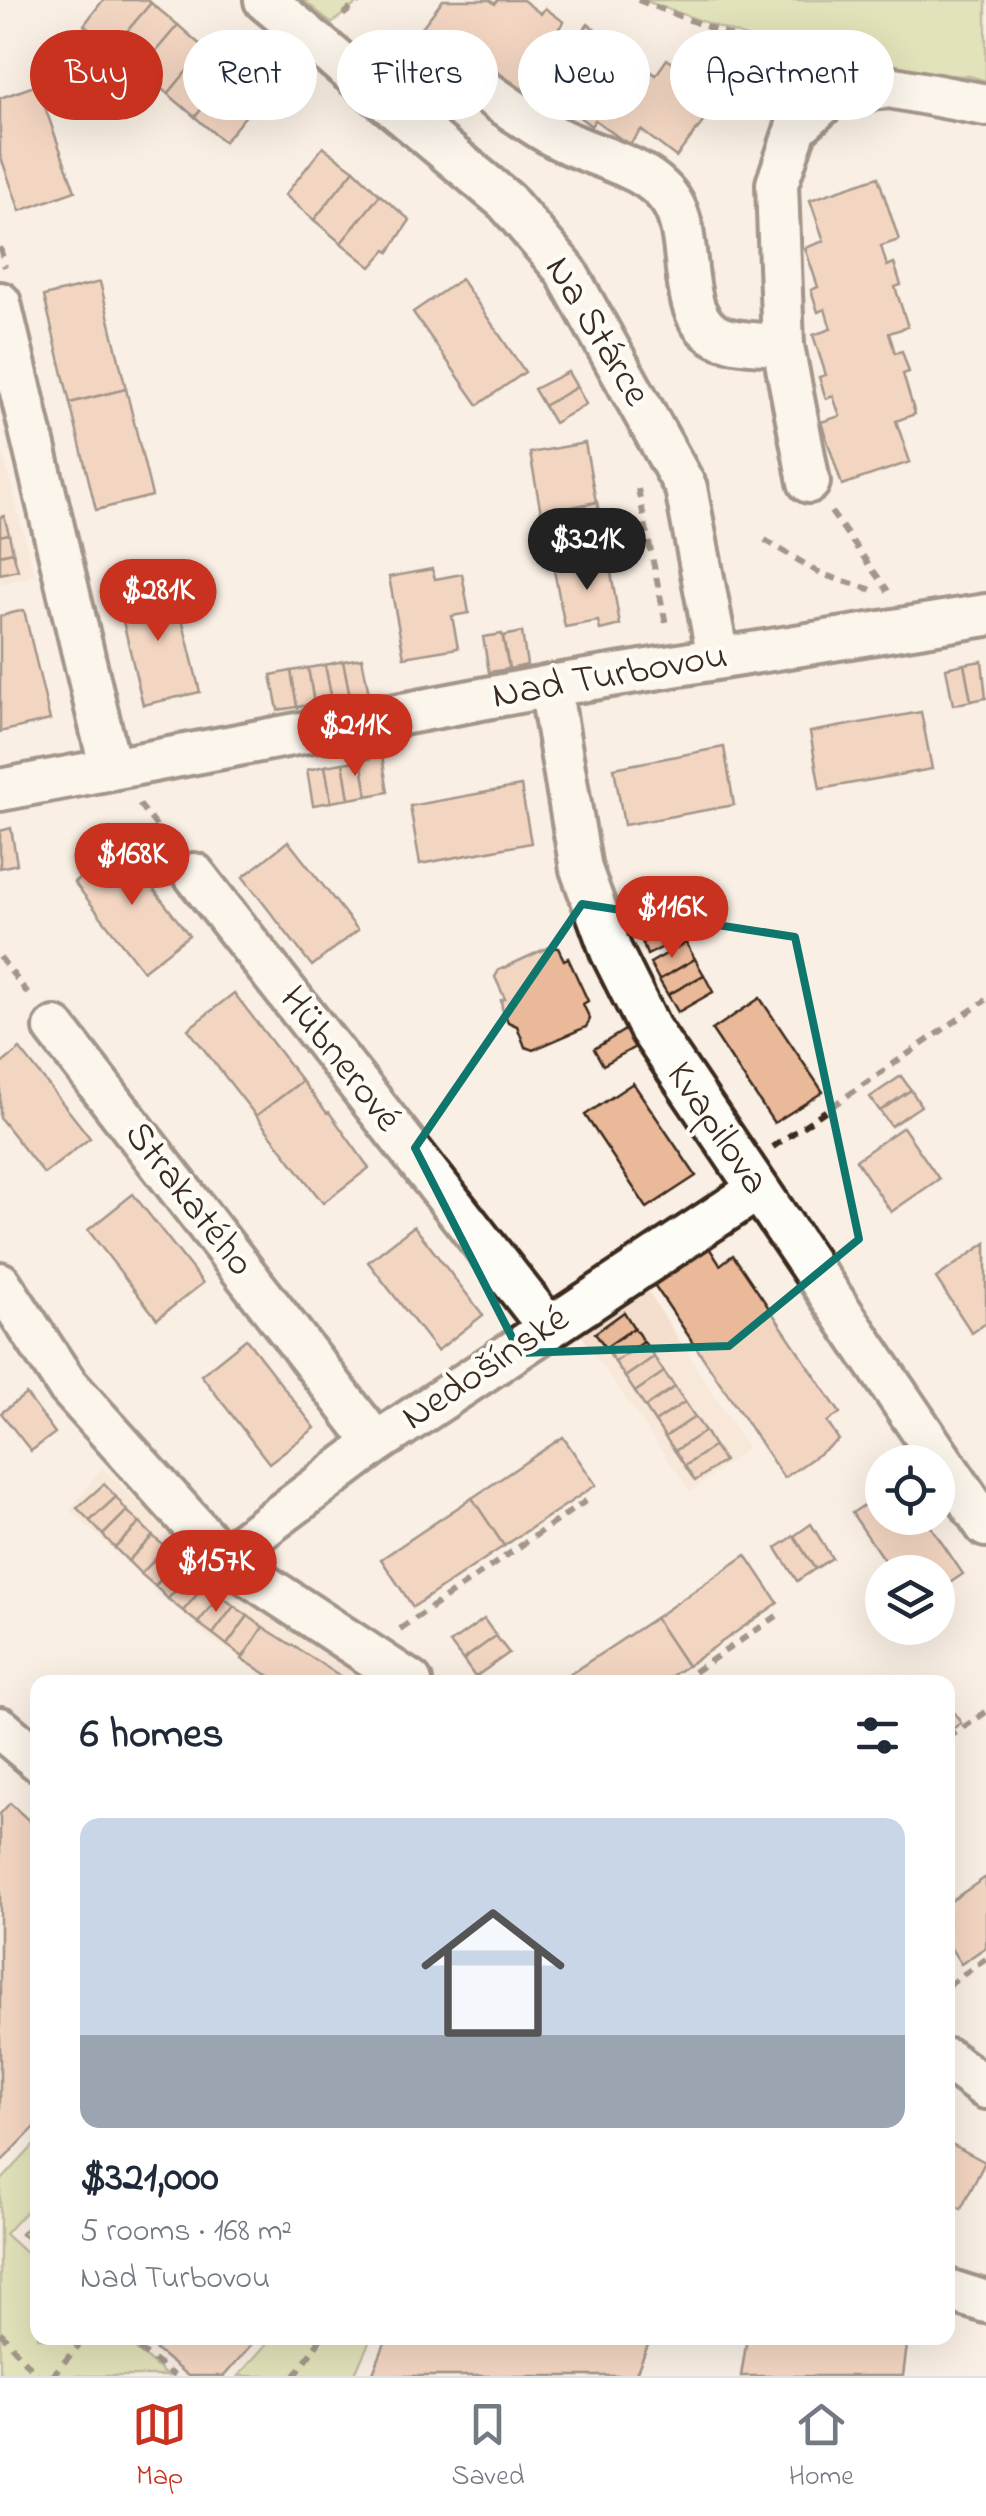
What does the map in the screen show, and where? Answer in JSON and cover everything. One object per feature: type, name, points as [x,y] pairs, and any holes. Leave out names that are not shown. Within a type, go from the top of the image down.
[{"type":"street","name":"Na Stárce","points":[[266,0],[506,201],[565,270],[686,488],[718,658]]},
{"type":"street","points":[[808,482],[783,346],[777,184],[796,128],[836,92],[889,88],[986,105]]},
{"type":"street","points":[[498,99],[554,137],[640,174],[670,198],[684,228],[696,318],[720,338],[783,346]]},
{"type":"street","points":[[0,303],[120,779]]},
{"type":"street","name":"Nad Turbovou","points":[[0,790],[120,779],[550,686],[986,615]]},
{"type":"street","name":"Kvapilova","points":[[550,686],[581,869],[611,950],[650,1029],[986,1526]]},
{"type":"street","name":"Hübnerové","points":[[194,874],[549,1328]]},
{"type":"street","name":"Strakatého","points":[[54,1028],[376,1443]]},
{"type":"street","name":"Nedošínské","points":[[223,1558],[376,1443],[549,1328],[749,1179]]},
{"type":"street","points":[[0,1283],[67,1385],[223,1558],[400,1675]]},
{"type":"street","points":[[0,1728],[30,1753]]},
{"type":"street","points":[[955,2065],[986,2088]]},
{"type":"street","points":[[955,2292],[986,2302]]},
{"type":"path","points":[[638,0],[715,30]]},
{"type":"path","points":[[636,478],[669,642]]},
{"type":"path","points":[[808,482],[889,592]]},
{"type":"path","points":[[765,540],[821,574],[905,593]]},
{"type":"path","points":[[120,779],[194,874]]},
{"type":"path","points":[[0,957],[54,1028]]},
{"type":"path","points":[[749,1179],[986,1000]]},
{"type":"path","points":[[366,1652],[587,1500]]},
{"type":"path","points":[[688,1675],[777,1616]]},
{"type":"path","points":[[955,1733],[986,1712]]},
{"type":"path","points":[[955,1980],[986,1959]]},
{"type":"path","points":[[0,2332],[37,2376]]},
{"type":"path","points":[[52,2376],[79,2345]]},
{"type":"path","points":[[134,2345],[174,2376]]},
{"type":"path","points":[[296,2376],[316,2345]]},
{"type":"highlighted area","points":[[582,904],[795,937],[859,1239],[729,1346],[520,1353],[415,1148]]},
{"type":"shaded area","points":[[0,442],[34,575],[0,584]]},
{"type":"shaded area","points":[[645,1286],[747,1448],[691,1492],[576,1328]]},
{"type":"shaded area","points":[[102,1468],[180,1543],[308,1640],[362,1675],[268,1675],[208,1637],[70,1510]]},
{"type":"green space","points":[[303,0],[361,0],[332,23]]},
{"type":"green space","points":[[643,0],[986,0],[986,81],[970,76],[894,74],[894,30],[727,30]]},
{"type":"green space","points":[[30,2150],[30,2207],[5,2234],[30,2257],[30,2345],[131,2345],[167,2376],[0,2376],[0,2182]]},
{"type":"green space","points":[[266,2345],[368,2345],[354,2376],[238,2376]]},
{"type":"building","points":[[103,0],[151,3],[128,30],[90,30],[84,25]]},
{"type":"building","points":[[443,0],[490,0],[495,4],[498,0],[523,0],[541,14],[545,8],[564,22],[559,28],[562,30],[518,30],[518,87],[515,85],[511,91],[498,80],[498,30],[420,30]]},
{"type":"building","points":[[151,3],[178,25],[163,43],[163,30],[128,30]]},
{"type":"building","points":[[178,25],[184,30],[183,76],[168,94],[163,90],[163,43]]},
{"type":"building","points":[[667,59],[670,120],[705,120],[676,157],[641,130],[629,145],[595,120],[650,120],[650,71],[656,75]]},
{"type":"building","points":[[183,76],[183,107],[168,94]]},
{"type":"building","points":[[30,87],[30,120],[50,120],[75,191],[20,211],[0,155],[0,98]]},
{"type":"building","points":[[198,120],[242,120],[224,142]]},
{"type":"building","points":[[323,147],[354,170],[314,220],[285,195]]},
{"type":"building","points":[[354,170],[380,195],[341,243],[314,220]]},
{"type":"building","points":[[878,177],[899,240],[881,246],[887,266],[894,263],[901,285],[895,287],[908,327],[889,333],[895,353],[902,351],[909,372],[903,374],[915,414],[896,421],[910,462],[842,485],[821,422],[840,416],[833,396],[826,399],[819,377],[826,375],[813,335],[831,329],[825,309],[818,312],[811,290],[818,287],[805,248],[824,241],[810,200]]},
{"type":"building","points":[[380,195],[410,220],[389,252],[386,250],[371,267],[341,243]]},
{"type":"building","points":[[461,279],[525,372],[478,405],[413,312]]},
{"type":"building","points":[[100,282],[126,389],[70,403],[44,296]]},
{"type":"building","points":[[568,372],[577,387],[544,406],[534,389]]},
{"type":"building","points":[[577,387],[586,404],[554,423],[544,406]]},
{"type":"building","points":[[126,389],[152,496],[96,510],[70,403]]},
{"type":"building","points":[[585,443],[596,502],[541,513],[530,453]]},
{"type":"building","points":[[597,502],[607,554],[550,563],[540,516]]},
{"type":"building","points":[[4,516],[9,534],[0,536],[0,517]]},
{"type":"building","points":[[9,534],[13,552],[0,555],[0,536]]},
{"type":"building","points":[[13,552],[18,570],[0,574],[0,555]]},
{"type":"building","points":[[608,555],[620,625],[600,630],[598,621],[565,627],[553,565]]},
{"type":"building","points":[[432,569],[435,579],[462,574],[469,613],[452,616],[458,648],[404,657],[389,577]]},
{"type":"building","points":[[173,582],[200,692],[143,705],[117,596]]},
{"type":"building","points":[[24,610],[50,720],[0,732],[0,616]]},
{"type":"building","points":[[522,632],[527,665],[509,669],[503,636]]},
{"type":"building","points":[[502,634],[509,669],[489,672],[483,637]]},
{"type":"building","points":[[362,658],[369,694],[350,697],[343,661]]},
{"type":"building","points":[[343,661],[350,697],[332,701],[325,665]]},
{"type":"building","points":[[982,661],[986,698],[971,701],[964,664]]},
{"type":"building","points":[[964,664],[971,701],[953,705],[946,668]]},
{"type":"building","points":[[325,665],[332,701],[314,704],[308,668]]},
{"type":"building","points":[[308,668],[314,704],[297,707],[291,671]]},
{"type":"building","points":[[291,671],[297,707],[278,710],[271,675]]},
{"type":"building","points":[[921,712],[932,769],[820,789],[810,732]]},
{"type":"building","points":[[724,747],[734,805],[624,825],[614,768]]},
{"type":"building","points":[[382,756],[388,792],[367,796],[361,760]]},
{"type":"building","points":[[361,760],[367,796],[349,799],[343,763]]},
{"type":"building","points":[[343,763],[349,799],[331,802],[325,766]]},
{"type":"building","points":[[325,766],[331,802],[313,805],[307,770]]},
{"type":"building","points":[[521,786],[531,843],[420,864],[410,806]]},
{"type":"building","points":[[11,828],[17,864],[0,868],[0,831]]},
{"type":"building","points":[[288,841],[358,930],[312,966],[243,877]]},
{"type":"building","points":[[120,846],[189,935],[143,971],[74,882]]},
{"type":"building","points":[[658,887],[666,904],[633,920],[625,904]]},
{"type":"building","points":[[666,904],[673,920],[640,936],[633,920]]},
{"type":"building","points":[[673,920],[681,938],[647,955],[640,936]]},
{"type":"building","points":[[686,943],[695,959],[659,980],[650,963]]},
{"type":"building","points":[[549,947],[558,948],[564,960],[568,958],[588,1001],[583,1004],[590,1019],[586,1027],[533,1050],[525,1047],[517,1026],[508,1022],[502,1008],[501,1000],[505,999],[495,977],[499,970]]},
{"type":"building","points":[[695,959],[704,975],[668,995],[659,980]]},
{"type":"building","points":[[704,975],[713,992],[678,1012],[668,995]]},
{"type":"building","points":[[234,993],[302,1081],[256,1116],[188,1029]]},
{"type":"building","points":[[760,998],[823,1092],[774,1123],[712,1030]]},
{"type":"building","points":[[625,1030],[635,1047],[603,1065],[594,1049]]},
{"type":"building","points":[[20,1049],[90,1138],[44,1174],[0,1118],[0,1065]]},
{"type":"building","points":[[901,1076],[911,1090],[880,1111],[870,1097]]},
{"type":"building","points":[[302,1081],[369,1168],[323,1203],[256,1116]]},
{"type":"building","points":[[633,1083],[696,1176],[647,1208],[585,1115]]},
{"type":"building","points":[[911,1090],[921,1106],[891,1126],[880,1111]]},
{"type":"building","points":[[903,1127],[939,1179],[891,1212],[856,1160]]},
{"type":"building","points":[[133,1194],[203,1283],[157,1319],[88,1230]]},
{"type":"building","points":[[414,1226],[483,1315],[437,1351],[368,1262]]},
{"type":"building","points":[[986,1243],[986,1323],[972,1333],[936,1278]]},
{"type":"building","points":[[708,1246],[720,1265],[733,1255],[840,1413],[827,1422],[839,1440],[784,1478],[653,1283]]},
{"type":"building","points":[[624,1312],[634,1328],[605,1348],[595,1333]]},
{"type":"building","points":[[634,1328],[644,1342],[615,1362],[605,1348]]},
{"type":"building","points":[[246,1339],[315,1428],[269,1463],[201,1375]]},
{"type":"building","points":[[644,1342],[654,1357],[625,1377],[615,1362]]},
{"type":"building","points":[[654,1357],[664,1372],[635,1392],[625,1377]]},
{"type":"building","points":[[664,1372],[675,1387],[645,1407],[635,1392]]},
{"type":"building","points":[[675,1387],[685,1402],[655,1422],[645,1407]]},
{"type":"building","points":[[26,1394],[55,1433],[31,1451],[1,1413]]},
{"type":"building","points":[[685,1402],[695,1417],[665,1437],[655,1422]]},
{"type":"building","points":[[695,1417],[705,1431],[675,1451],[665,1437]]},
{"type":"building","points":[[705,1431],[714,1446],[685,1466],[675,1451]]},
{"type":"building","points":[[563,1437],[596,1485],[504,1546],[472,1498]]},
{"type":"building","points":[[714,1446],[724,1461],[695,1481],[685,1466]]},
{"type":"building","points":[[104,1484],[116,1497],[90,1521],[77,1508]]},
{"type":"building","points":[[116,1497],[127,1511],[103,1535],[90,1521]]},
{"type":"building","points":[[472,1498],[504,1546],[413,1607],[381,1559]]},
{"type":"building","points":[[865,1504],[865,1532],[852,1513]]},
{"type":"building","points":[[127,1511],[140,1523],[115,1548],[103,1535]]},
{"type":"building","points":[[140,1523],[153,1536],[128,1561],[115,1548]]},
{"type":"building","points":[[811,1524],[832,1558],[815,1569],[794,1536]]},
{"type":"building","points":[[867,1535],[937,1535],[950,1555],[880,1555]]},
{"type":"building","points":[[153,1536],[166,1548],[141,1574],[128,1561]]},
{"type":"building","points":[[794,1536],[815,1569],[797,1581],[776,1548]]},
{"type":"building","points":[[166,1548],[179,1560],[155,1586],[141,1574]]},
{"type":"building","points":[[746,1555],[778,1603],[687,1666],[655,1618]]},
{"type":"building","points":[[179,1560],[192,1572],[168,1599],[155,1586]]},
{"type":"building","points":[[955,1562],[963,1574],[955,1579]]},
{"type":"building","points":[[192,1572],[206,1584],[183,1611],[168,1599]]},
{"type":"building","points":[[206,1584],[220,1595],[198,1623],[183,1611]]},
{"type":"building","points":[[220,1595],[234,1606],[213,1634],[198,1623]]},
{"type":"building","points":[[234,1606],[248,1616],[227,1645],[213,1634]]},
{"type":"building","points":[[248,1616],[263,1627],[243,1657],[227,1645]]},
{"type":"building","points":[[655,1618],[687,1666],[673,1675],[569,1675]]},
{"type":"building","points":[[484,1619],[496,1636],[463,1660],[450,1643]]},
{"type":"building","points":[[263,1627],[339,1675],[268,1675],[242,1659]]},
{"type":"building","points":[[496,1636],[509,1653],[478,1675],[474,1675],[463,1660]]},
{"type":"building","points":[[10,1803],[30,1822],[30,2132],[0,2163],[0,1814]]},
{"type":"building","points":[[986,1877],[986,1947],[961,1964],[955,1955],[955,1898]]},
{"type":"building","points":[[955,2146],[985,2162],[961,2209],[955,2205]]},
{"type":"building","points":[[30,2224],[30,2240],[21,2234]]},
{"type":"building","points":[[150,2345],[251,2345],[224,2376],[188,2376]]},
{"type":"building","points":[[384,2345],[648,2345],[635,2376],[372,2376]]},
{"type":"building","points":[[746,2345],[907,2345],[903,2376],[741,2376]]}]
